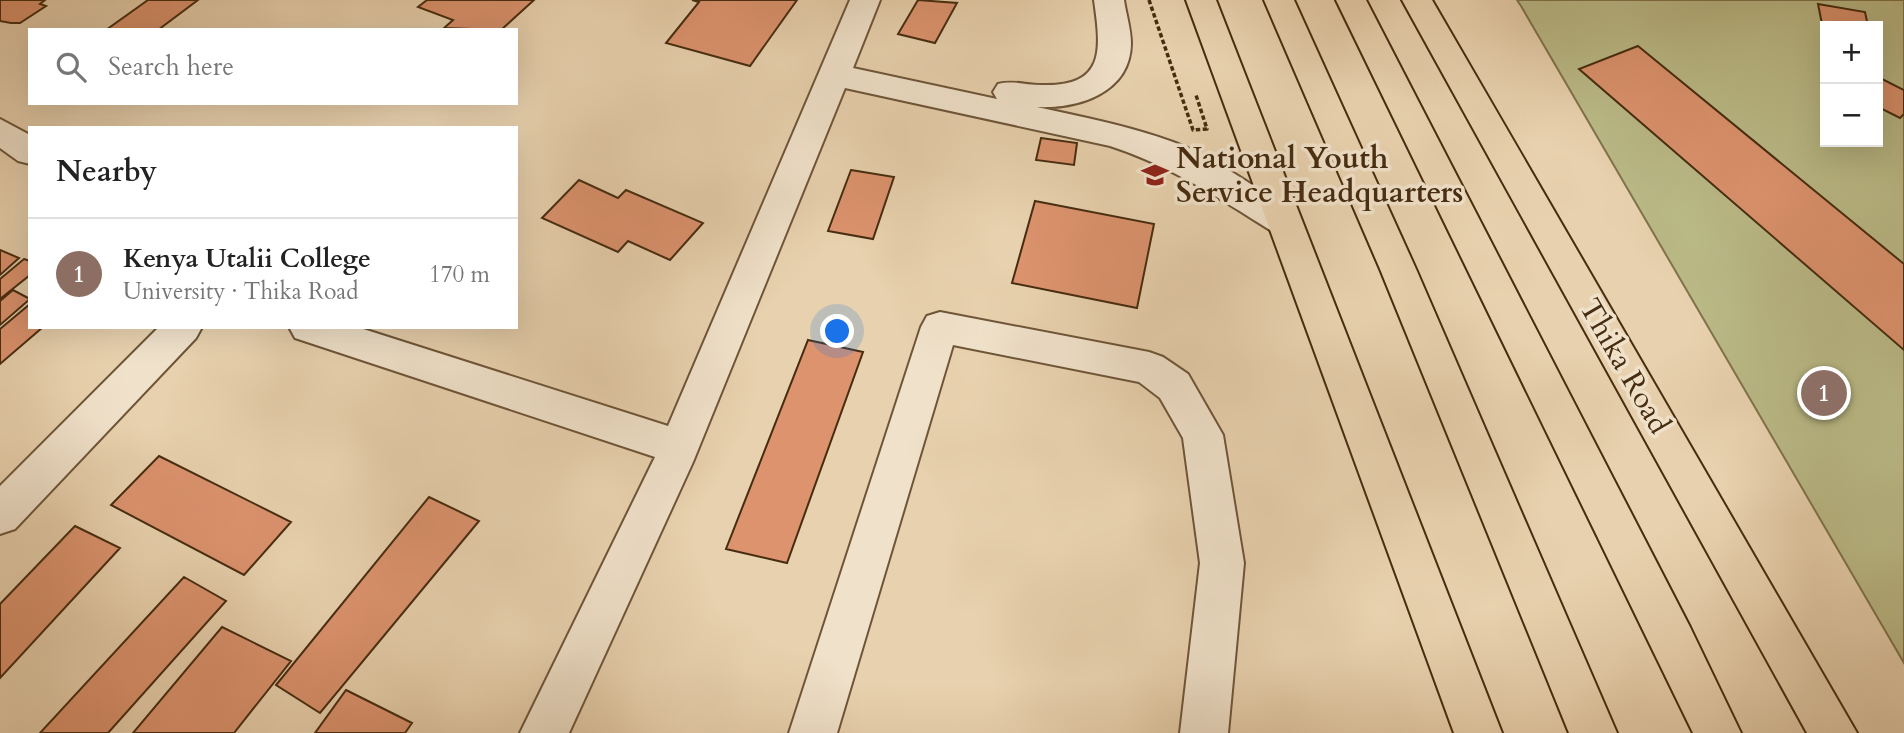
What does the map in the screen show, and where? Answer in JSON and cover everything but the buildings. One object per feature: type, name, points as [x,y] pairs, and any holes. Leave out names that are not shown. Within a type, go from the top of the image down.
[{"type":"main road","points":[[1201,0],[1282,221],[1478,733]]},
{"type":"main road","points":[[1279,0],[1398,270],[1593,733]]},
{"type":"main road","points":[[1351,0],[1668,630],[1717,733]]},
{"type":"main road","name":"Thika Road","points":[[1417,0],[1833,733]]},
{"type":"street","points":[[544,733],[600,626],[679,447],[865,0]]},
{"type":"street","points":[[839,64],[1027,97],[1056,97],[1091,88],[1108,73],[1115,49],[1109,0]]},
{"type":"street","points":[[839,64],[1113,135],[1163,151],[1197,168],[1282,221]]},
{"type":"street","points":[[0,131],[28,151]]},
{"type":"street","points":[[813,733],[940,327],[1149,368],[1174,386],[1202,435],[1222,563],[1211,725]]},
{"type":"street","points":[[0,515],[181,329]]},
{"type":"street","points":[[313,329],[679,447]]},
{"type":"path","points":[[1149,0],[1193,130],[1207,129],[1195,90]]},
{"type":"green space","points":[[1517,0],[1904,0],[1904,663]]},
{"type":"place","name":"National Youth Service Headquarters","points":[[1155,175]]},
{"type":"place","name":"Kenya Utalii College","points":[[1824,393]]}]
